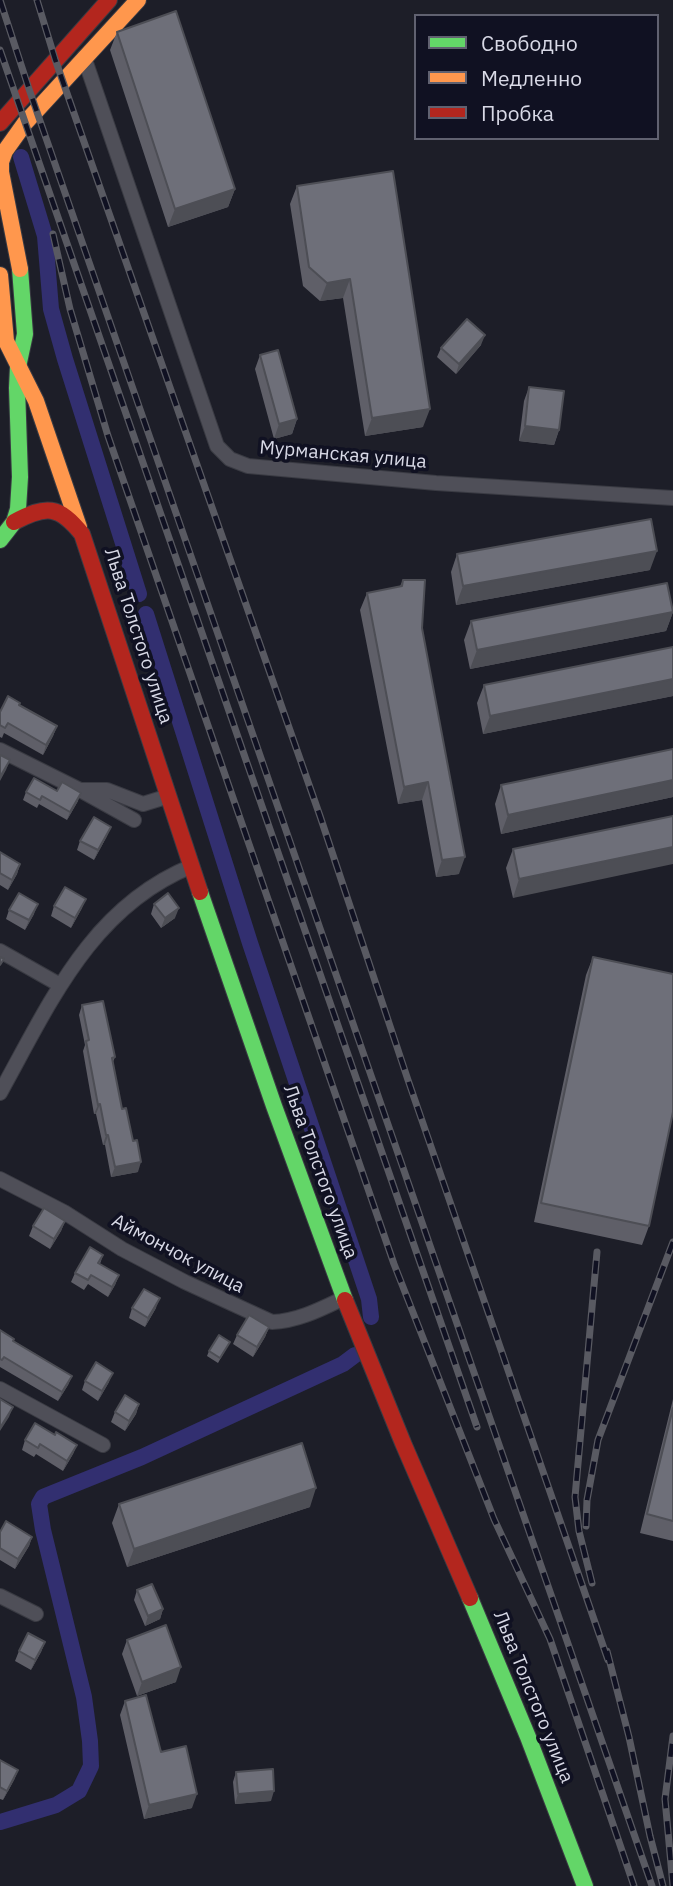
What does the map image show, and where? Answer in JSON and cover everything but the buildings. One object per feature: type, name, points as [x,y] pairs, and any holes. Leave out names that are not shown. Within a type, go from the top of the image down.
[{"type":"main road","points":[[0,123],[109,0]]},
{"type":"main road","points":[[0,540],[14,522],[18,509],[20,477],[17,388],[25,334],[22,280],[1,162],[14,138],[138,0]]},
{"type":"main road","points":[[0,275],[6,341],[36,401],[82,534]]},
{"type":"main road","name":"Льва Толстого улица","points":[[14,522],[35,510],[48,509],[63,513],[82,534],[266,1087],[344,1298],[428,1505],[522,1722],[585,1886]]},
{"type":"street","name":"Мурманская улица","points":[[84,57],[217,446],[230,459],[248,466],[424,482],[673,498]]},
{"type":"street","points":[[0,750],[134,820]]},
{"type":"street","points":[[80,790],[107,790],[143,804],[169,796]]},
{"type":"street","points":[[0,1093],[60,985],[89,943],[109,921],[151,887],[192,866]]},
{"type":"street","points":[[0,951],[60,985]]},
{"type":"street","name":"Аймончок улица","points":[[0,1179],[64,1212],[122,1249],[185,1282],[272,1322],[298,1318],[344,1298]]},
{"type":"street","points":[[0,1389],[103,1445]]},
{"type":"street","points":[[0,1596],[36,1614]]},
{"type":"waterway","points":[[21,157],[45,236],[51,309],[139,594]]},
{"type":"waterway","points":[[146,614],[250,943],[369,1299],[371,1317]]},
{"type":"waterway","points":[[0,1822],[56,1805],[79,1791],[91,1766],[84,1697],[43,1530],[39,1504],[43,1497],[142,1457],[343,1364],[355,1355]]},
{"type":"railway","points":[[0,0],[652,1886]]},
{"type":"railway","points":[[37,0],[55,59],[320,816],[608,1660]]},
{"type":"railway","points":[[0,50],[477,1427]]},
{"type":"railway","points":[[53,234],[70,309],[108,436],[394,1264],[494,1519],[550,1639],[634,1886]]},
{"type":"railway","points":[[586,1526],[587,1500],[598,1440],[673,1242]]},
{"type":"railway","points":[[592,1583],[579,1531],[575,1497],[597,1252]]},
{"type":"railway","points":[[607,1651],[663,1886]]},
{"type":"railway","points":[[673,1736],[665,1799],[673,1886]]},
{"type":"traffic: fast","points":[[0,540],[14,522],[18,509],[20,477],[17,388],[25,334],[20,269]]},
{"type":"traffic: fast","points":[[200,892],[345,1300]]},
{"type":"traffic: fast","points":[[470,1598],[528,1737],[585,1886]]},
{"type":"traffic: slow","points":[[20,269],[1,172],[5,151],[25,123],[138,0]]},
{"type":"traffic: slow","points":[[0,275],[6,341],[36,401],[79,527]]},
{"type":"traffic: jam","points":[[0,123],[109,0]]},
{"type":"traffic: jam","points":[[14,522],[35,513],[51,511],[66,517],[82,534],[200,892]]},
{"type":"traffic: jam","points":[[345,1300],[470,1598]]}]
